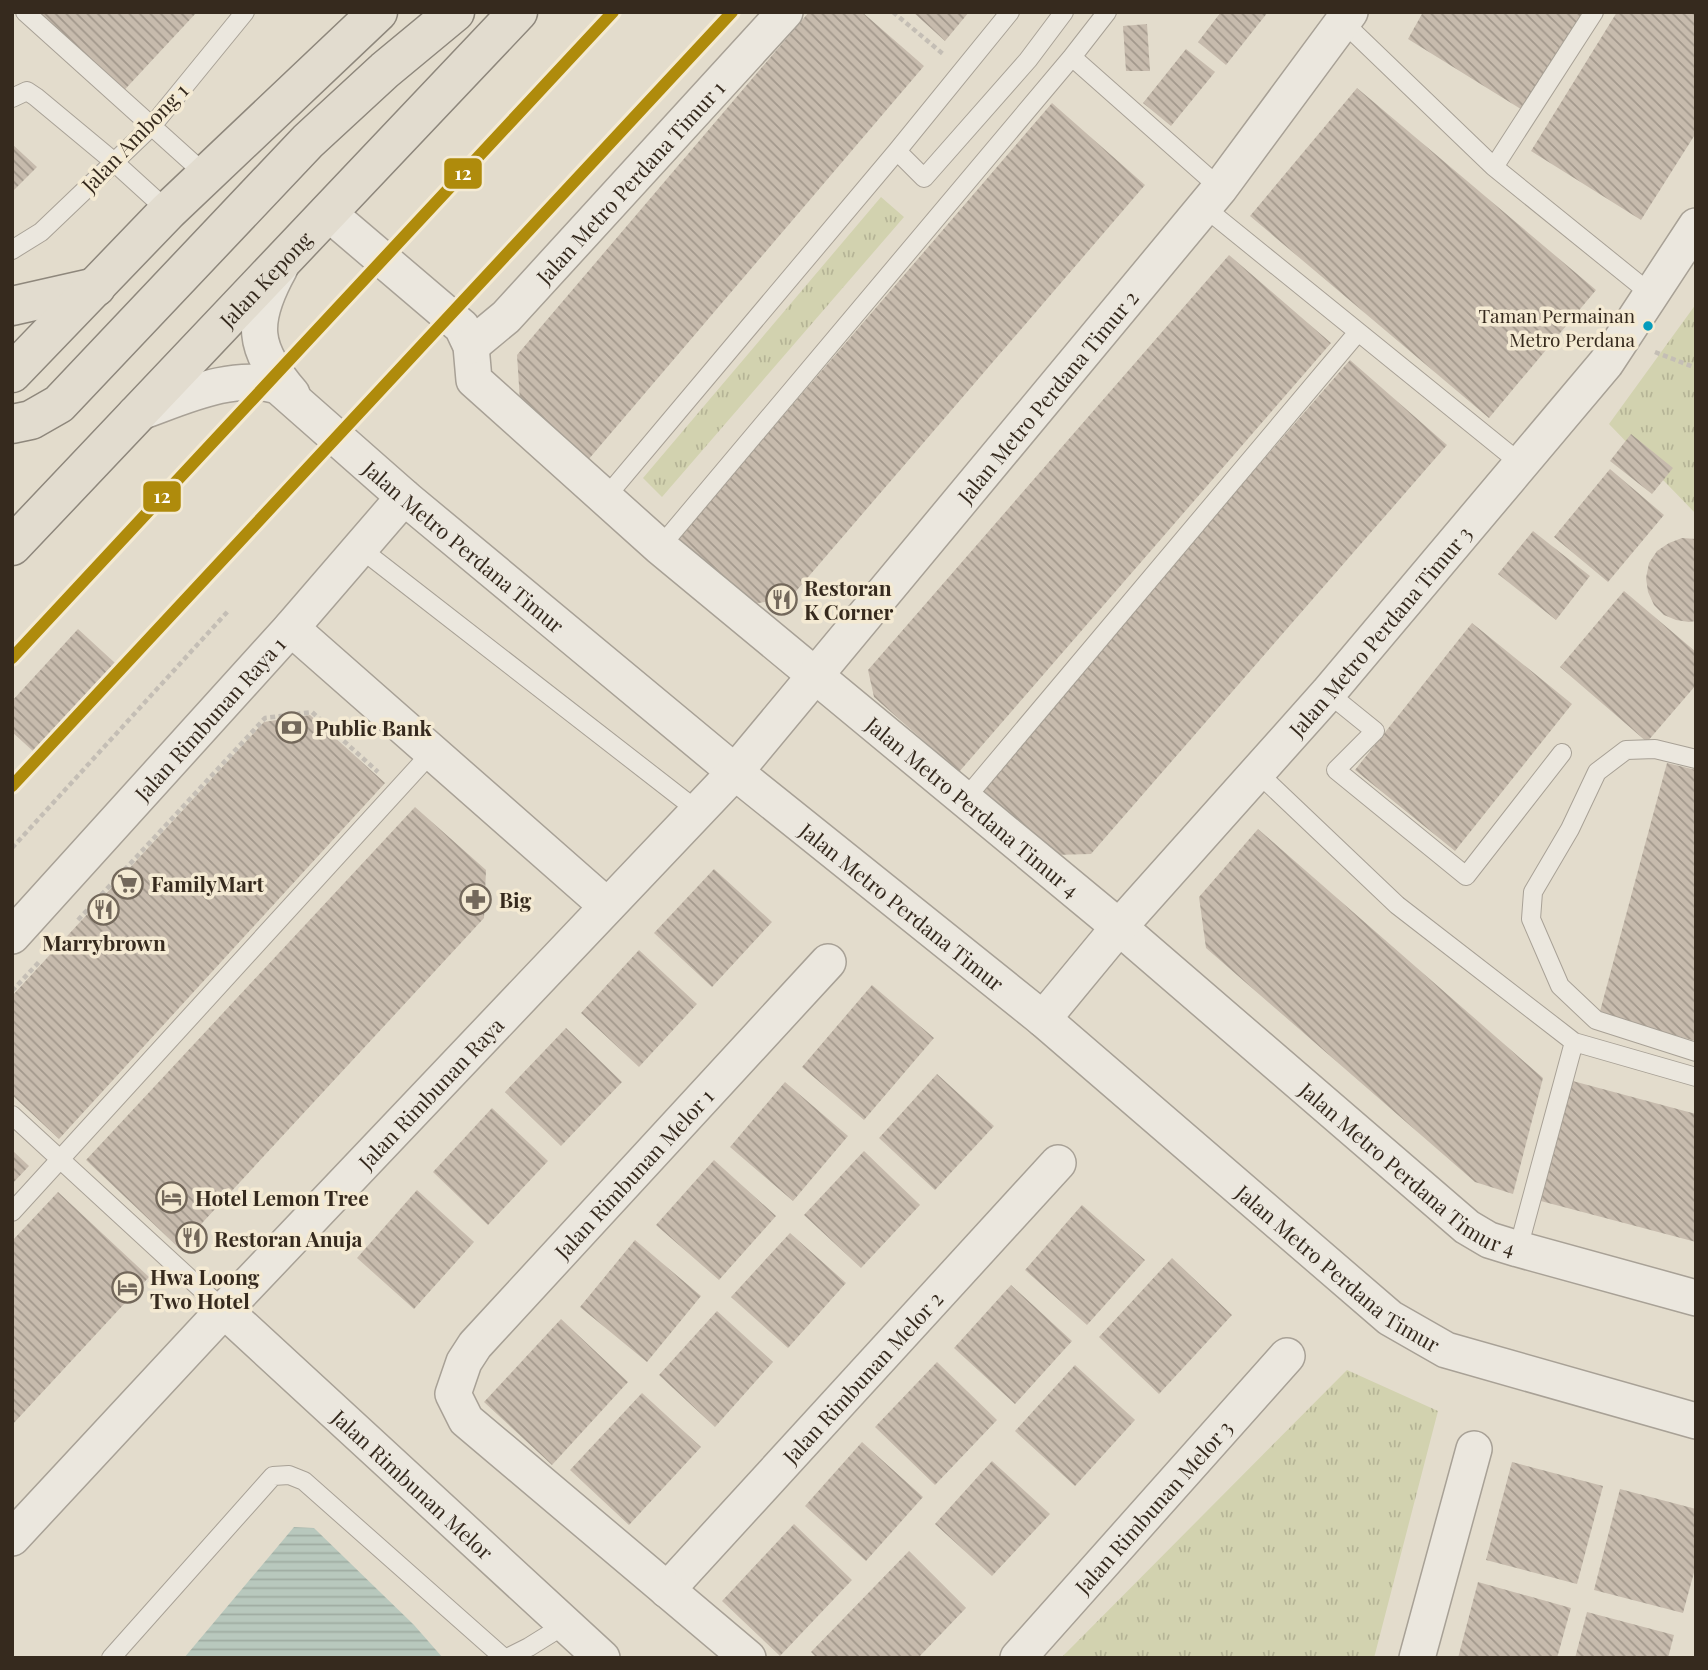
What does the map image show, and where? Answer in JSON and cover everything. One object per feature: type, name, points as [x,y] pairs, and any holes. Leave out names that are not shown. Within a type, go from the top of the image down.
[{"type":"main road","points":[[12,373],[168,211],[378,12]]},
{"type":"main road","points":[[13,424],[31,420],[60,404],[308,141],[455,12]]},
{"type":"main road","name":"Jalan Kepong","points":[[12,546],[518,12]]},
{"type":"main road","points":[[12,306],[96,287]]},
{"type":"street","name":"Jalan Metro Perdana Timur 1","points":[[471,346],[506,317],[785,12]]},
{"type":"street","name":"Jalan Metro Perdana Timur 2","points":[[735,772],[1212,198],[1342,16]]},
{"type":"street","name":"Jalan Metro Perdana Timur 4","points":[[327,212],[462,327],[471,346],[474,380],[660,547],[1119,927],[1466,1227],[1489,1240],[1518,1249],[1696,1298]]},
{"type":"street","name":"Jalan Metro Perdana Timur 3","points":[[1043,1020],[1119,927],[1328,693],[1606,363],[1696,226]]},
{"type":"street","points":[[288,254],[261,311],[260,335],[263,355],[272,371],[306,410]]},
{"type":"street","name":"Jalan Metro Perdana Timur","points":[[135,414],[211,389],[246,381],[278,386],[404,497],[735,772],[1043,1020],[1390,1318],[1446,1350],[1696,1421]]},
{"type":"street","name":"Jalan Rimbunan Raya 1","points":[[12,936],[291,628],[404,497]]},
{"type":"street","points":[[291,628],[607,906]]},
{"type":"street","name":"Jalan Rimbunan Raya","points":[[12,1538],[224,1310],[735,772]]},
{"type":"street","name":"Jalan Rimbunan Melor 1","points":[[667,1590],[466,1420],[453,1394],[464,1362],[475,1345],[828,961]]},
{"type":"street","name":"Jalan Rimbunan Melor 2","points":[[667,1590],[1058,1163]]},
{"type":"street","name":"Jalan Rimbunan Melor","points":[[224,1310],[602,1658]]},
{"type":"street","name":"Jalan Rimbunan Melor 3","points":[[1018,1658],[1287,1356]]},
{"type":"street","points":[[1417,1658],[1474,1449]]},
{"type":"street","points":[[667,1590],[748,1658]]},
{"type":"lane","name":"Jalan Ambong 1","points":[[12,250],[41,232],[152,125],[245,12]]},
{"type":"lane","points":[[606,497],[897,151],[1010,12]]},
{"type":"lane","points":[[897,151],[924,178],[1028,60],[1064,12]]},
{"type":"lane","points":[[660,547],[1107,12]]},
{"type":"lane","points":[[1494,167],[1594,12]]},
{"type":"lane","points":[[29,14],[206,175]]},
{"type":"lane","points":[[1342,16],[1494,167],[1651,294]]},
{"type":"lane","points":[[1072,57],[1212,198],[1358,332],[1520,463]]},
{"type":"lane","points":[[12,98],[27,91],[36,97],[168,211]]},
{"type":"lane","points":[[965,799],[1358,332]]},
{"type":"lane","points":[[361,549],[698,811]]},
{"type":"lane","points":[[1328,693],[1375,730],[1336,770],[1466,876],[1562,753]]},
{"type":"lane","points":[[1696,759],[1655,748],[1626,750],[1597,772],[1570,829],[1532,892],[1531,919],[1560,986],[1596,1020],[1696,1052]]},
{"type":"lane","points":[[12,1212],[432,752]]},
{"type":"lane","points":[[1258,773],[1397,905],[1574,1042],[1696,1077]]},
{"type":"lane","points":[[1518,1249],[1574,1042]]},
{"type":"lane","points":[[12,1115],[224,1310]]},
{"type":"lane","points":[[111,1658],[273,1476],[289,1475],[304,1481],[505,1658],[566,1624]]},
{"type":"path","points":[[893,12],[962,71]]},
{"type":"path","points":[[1622,340],[1696,368]]},
{"type":"path","points":[[12,848],[229,610]]},
{"type":"path","points":[[78,921],[265,719],[312,712],[396,789]]},
{"type":"path","points":[[12,991],[40,961]]},
{"type":"green space","points":[[881,197],[904,217],[662,497],[643,478]]},
{"type":"green space","name":"Taman Permainan Metro Perdana","points":[[1696,304],[1696,514],[1609,424]]},
{"type":"green space","points":[[1347,1370],[1438,1411],[1374,1658],[1061,1658]]},
{"type":"shaded area","points":[[294,1527],[314,1528],[414,1625],[443,1658],[184,1658]]},
{"type":"building","points":[[40,12],[197,12],[116,99],[33,19]]},
{"type":"building","points":[[809,12],[862,12],[924,66],[588,460],[520,401],[517,355]]},
{"type":"building","points":[[913,12],[969,12],[945,41]]},
{"type":"building","points":[[1221,12],[1268,12],[1226,65],[1198,42]]},
{"type":"building","points":[[1423,12],[1584,12],[1524,111],[1408,39]]},
{"type":"building","points":[[1617,12],[1696,12],[1696,133],[1641,220],[1531,151]]},
{"type":"building","points":[[1147,24],[1150,71],[1126,71],[1123,26]]},
{"type":"building","points":[[1186,49],[1215,72],[1171,126],[1143,103]]},
{"type":"building","points":[[1357,88],[1596,290],[1489,418],[1250,216]]},
{"type":"building","points":[[1052,103],[1145,185],[791,597],[754,604],[678,538]]},
{"type":"building","points":[[12,144],[37,167],[12,192]]},
{"type":"building","points":[[1229,255],[1331,343],[959,772],[874,697],[868,670]]},
{"type":"building","points":[[1350,360],[1447,445],[1091,854],[1053,855],[977,789]]},
{"type":"building","points":[[1631,434],[1673,468],[1652,494],[1610,461]]},
{"type":"building","points":[[1610,469],[1664,515],[1608,582],[1554,537]]},
{"type":"building","points":[[1533,531],[1590,576],[1556,620],[1498,574]]},
{"type":"building","points":[[1682,538],[1696,539],[1696,621],[1689,622],[1664,615],[1654,605],[1646,578],[1649,563],[1657,551]]},
{"type":"building","points":[[1624,591],[1696,652],[1696,685],[1647,742],[1560,667]]},
{"type":"building","points":[[1472,623],[1572,704],[1455,851],[1355,770]]},
{"type":"building","points":[[78,629],[115,663],[34,752],[12,732],[12,701]]},
{"type":"building","points":[[310,715],[385,783],[59,1139],[12,1095],[12,996],[264,722]]},
{"type":"building","points":[[1667,763],[1696,770],[1696,1041],[1599,1015]]},
{"type":"building","points":[[415,807],[486,870],[484,918],[179,1248],[86,1160]]},
{"type":"building","points":[[1258,829],[1543,1078],[1513,1194],[1475,1182],[1206,948],[1199,897]]},
{"type":"building","points":[[714,869],[772,922],[712,987],[654,933]]},
{"type":"building","points":[[639,950],[697,1004],[639,1067],[581,1013]]},
{"type":"building","points":[[872,985],[934,1038],[864,1120],[802,1067]]},
{"type":"building","points":[[566,1028],[622,1082],[561,1146],[505,1092]]},
{"type":"building","points":[[937,1074],[994,1126],[935,1190],[879,1138]]},
{"type":"building","points":[[1569,1080],[1696,1114],[1696,1242],[1537,1200]]},
{"type":"building","points":[[785,1082],[848,1136],[793,1201],[730,1147]]},
{"type":"building","points":[[492,1108],[548,1161],[488,1225],[433,1172]]},
{"type":"building","points":[[12,1150],[29,1166],[12,1184]]},
{"type":"building","points":[[864,1151],[920,1205],[861,1268],[804,1215]]},
{"type":"building","points":[[714,1160],[776,1216],[719,1280],[656,1225]]},
{"type":"building","points":[[417,1190],[474,1242],[414,1309],[357,1258]]},
{"type":"building","points":[[58,1192],[149,1277],[12,1425],[12,1241]]},
{"type":"building","points":[[1082,1205],[1145,1260],[1087,1325],[1025,1270]]},
{"type":"building","points":[[790,1233],[846,1283],[788,1348],[731,1297]]},
{"type":"building","points":[[635,1240],[701,1296],[647,1362],[580,1307]]},
{"type":"building","points":[[1172,1258],[1232,1315],[1159,1394],[1099,1337]]},
{"type":"building","points":[[1011,1285],[1072,1341],[1015,1404],[954,1348]]},
{"type":"building","points":[[717,1311],[773,1362],[715,1427],[659,1375]]},
{"type":"building","points":[[561,1319],[628,1382],[552,1465],[484,1402]]},
{"type":"building","points":[[937,1362],[997,1420],[935,1485],[875,1427]]},
{"type":"building","points":[[1075,1365],[1135,1420],[1075,1486],[1015,1431]]},
{"type":"building","points":[[642,1393],[701,1447],[629,1525],[570,1470]]},
{"type":"building","points":[[862,1442],[923,1497],[866,1561],[805,1506]]},
{"type":"building","points":[[992,1461],[1050,1514],[992,1576],[935,1524]]},
{"type":"building","points":[[1512,1462],[1603,1486],[1577,1584],[1486,1560]]},
{"type":"building","points":[[1620,1489],[1696,1509],[1696,1565],[1683,1613],[1594,1590]]},
{"type":"building","points":[[794,1524],[852,1580],[780,1656],[722,1601]]},
{"type":"building","points":[[909,1551],[966,1608],[918,1658],[817,1658],[811,1652]]},
{"type":"building","points":[[1478,1582],[1571,1608],[1557,1658],[1458,1658]]},
{"type":"building","points":[[1587,1612],[1674,1635],[1668,1658],[1575,1658]]},
{"type":"transit line","name":"12","points":[[12,658],[613,12]]},
{"type":"transit line","name":"12","points":[[12,786],[732,12]]},
{"type":"place","name":"Taman Permainan Metro Perdana","points":[[1648,326]]},
{"type":"place","name":"Restoran K Corner","points":[[781,599]]},
{"type":"place","name":"Public Bank","points":[[292,727]]},
{"type":"place","name":"FamilyMart","points":[[128,883]]},
{"type":"place","name":"Big","points":[[476,899]]},
{"type":"place","name":"Marrybrown","points":[[104,910]]},
{"type":"place","name":"Hotel Lemon Tree","points":[[172,1197]]},
{"type":"place","name":"Restoran Anuja","points":[[191,1238]]},
{"type":"place","name":"Hwa Loong Two Hotel","points":[[127,1288]]}]
